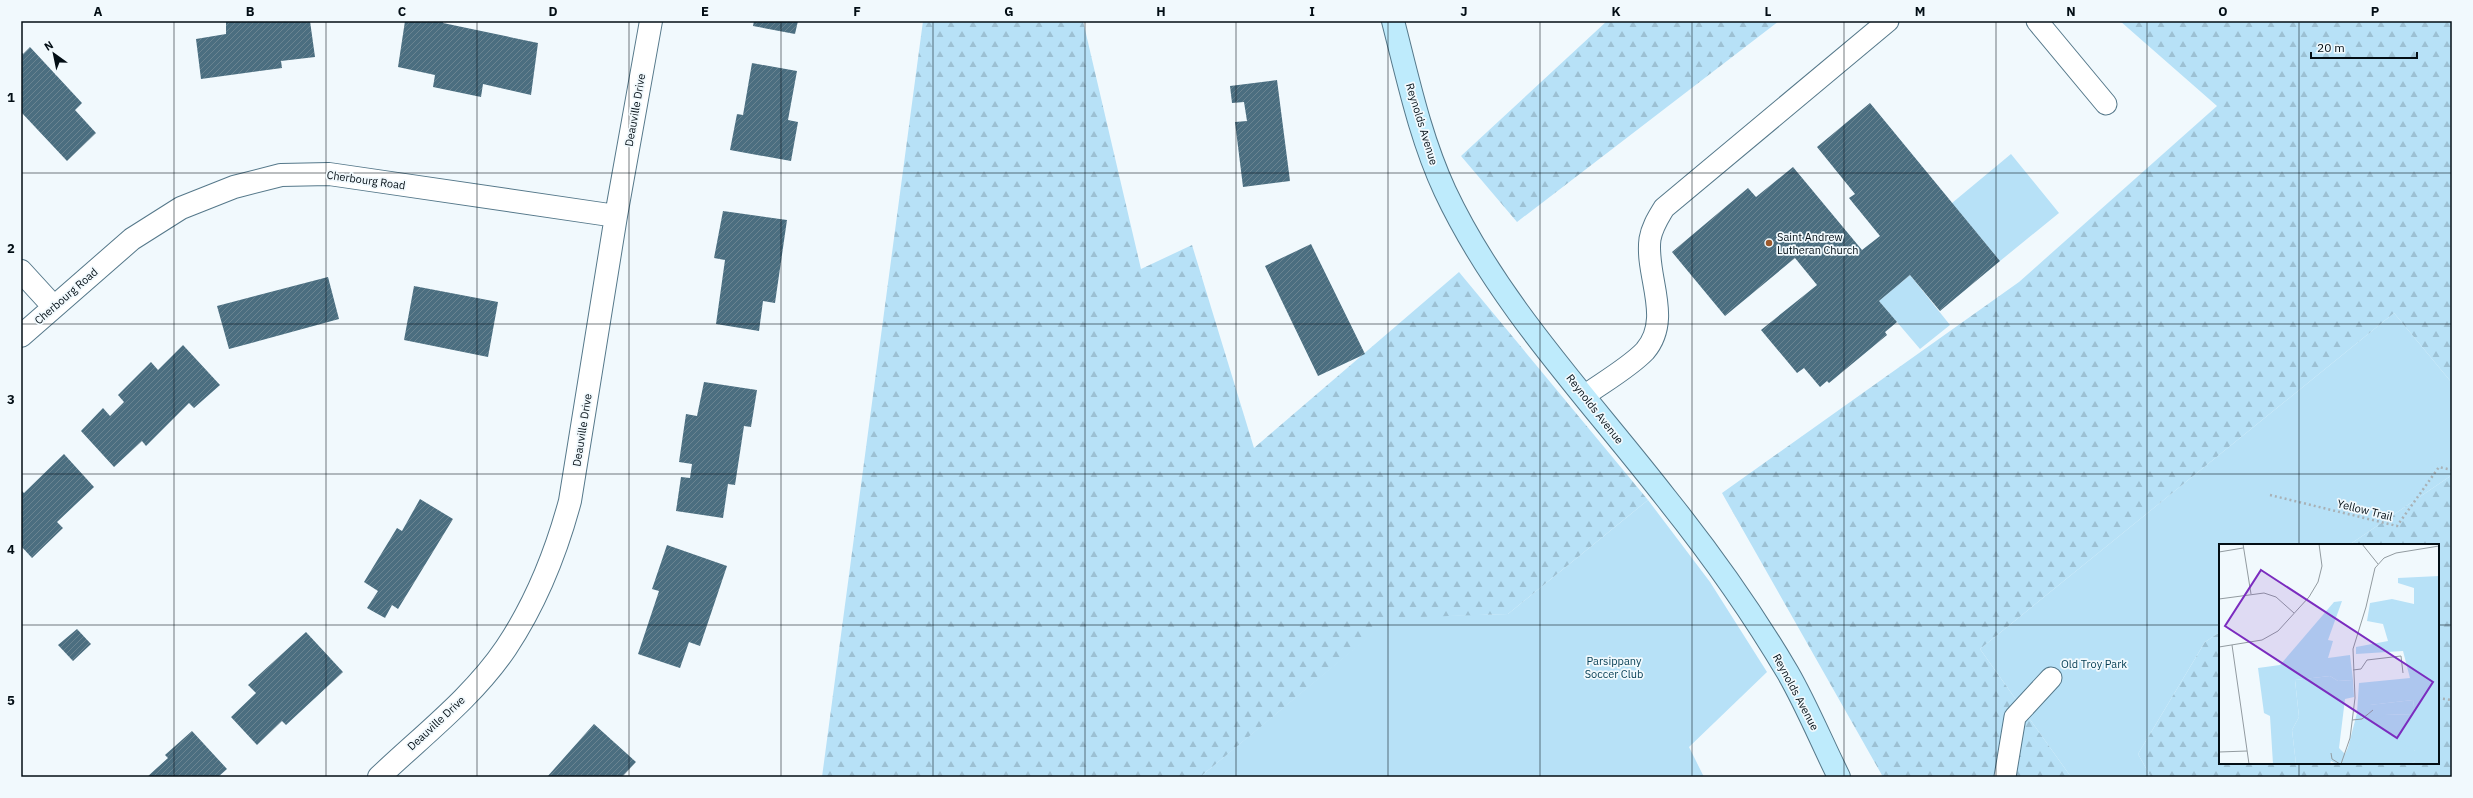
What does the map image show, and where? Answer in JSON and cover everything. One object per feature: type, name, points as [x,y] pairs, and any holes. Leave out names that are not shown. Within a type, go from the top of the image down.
[{"type":"street","name":"Deauville Drive","points":[[379,777],[466,695],[506,648],[531,607],[560,540],[570,501],[616,216],[650,21]]},
{"type":"street","name":"Reynolds Avenue","points":[[1393,21],[1417,116],[1429,154],[1446,192],[1494,278],[1584,396],[1666,497],[1717,564],[1788,674],[1839,777]]},
{"type":"street","name":"Cherbourg Road","points":[[21,336],[53,306],[132,239],[180,208],[234,187],[281,175],[329,174],[616,216]]},
{"type":"street","points":[[21,270],[53,306]]},
{"type":"lane","points":[[1584,396],[1644,352],[1652,341],[1657,327],[1658,312],[1650,255],[1650,239],[1655,222],[1664,208],[1888,21]]},
{"type":"lane","points":[[2037,21],[2106,104]]},
{"type":"lane","points":[[2005,777],[2016,717],[2051,678]]},
{"type":"path","name":"Yellow Trail","points":[[2270,495],[2397,526],[2439,467],[2452,470]]},
{"type":"path","points":[[2439,698],[2452,700]]},
{"type":"green space","points":[[923,21],[1083,21],[1141,269],[1192,245],[1254,448],[1459,272],[1648,500],[1508,614],[1392,618],[1200,777],[822,777]]},
{"type":"green space","points":[[1607,21],[1779,21],[1517,222],[1461,156]]},
{"type":"green space","points":[[2120,21],[2452,21],[2452,383],[2394,313],[1980,649],[2071,777],[1883,777],[1722,493],[2019,282],[2217,106]]},
{"type":"green space","points":[[2011,154],[2059,213],[2000,261],[1952,203]]},
{"type":"green space","points":[[1910,275],[1950,325],[1920,349],[1879,301]]},
{"type":"green space","name":"Old Troy Park","points":[[2394,313],[2452,383],[2452,475],[2350,544],[2219,544],[2219,633],[2205,642],[2138,754],[2151,777],[2071,777],[1980,649]]},
{"type":"green space","points":[[2452,475],[2452,777],[2151,777],[2138,754],[2205,642],[2219,633],[2219,764],[2439,764],[2439,544],[2350,544]]},
{"type":"green space","name":"Parsippany Soccer Club","points":[[1648,500],[1710,582],[1767,672],[1689,747],[1704,777],[1200,777],[1392,617],[1508,614]]},
{"type":"building","points":[[310,21],[315,57],[281,61],[282,68],[201,79],[196,39],[226,34],[226,22]]},
{"type":"building","points":[[405,21],[443,21],[443,23],[538,43],[531,95],[483,84],[481,97],[433,87],[435,75],[398,67]]},
{"type":"building","points":[[754,21],[798,21],[795,34],[753,26]]},
{"type":"building","points":[[30,47],[82,103],[75,110],[96,133],[67,161],[21,112],[21,51],[23,54]]},
{"type":"building","points":[[752,63],[797,71],[788,120],[798,122],[791,161],[730,150],[737,114],[743,115]]},
{"type":"building","points":[[1277,80],[1290,181],[1243,187],[1235,122],[1247,121],[1244,102],[1232,103],[1230,86]]},
{"type":"building","name":"Saint Andrew Lutheran Church","points":[[1870,103],[2000,261],[1940,311],[1910,275],[1879,301],[1897,322],[1885,332],[1887,335],[1829,383],[1827,381],[1820,387],[1804,368],[1797,373],[1761,330],[1817,285],[1795,258],[1725,316],[1672,252],[1748,188],[1756,197],[1793,167],[1862,250],[1880,236],[1849,198],[1855,194],[1817,147]]},
{"type":"building","points":[[723,211],[787,220],[775,303],[763,301],[759,331],[716,324],[725,260],[714,258]]},
{"type":"building","points":[[1311,244],[1365,354],[1318,376],[1265,266]]},
{"type":"building","points":[[328,277],[339,319],[229,349],[217,306]]},
{"type":"building","points":[[414,286],[498,302],[488,357],[404,340]]},
{"type":"building","points":[[183,345],[220,385],[194,408],[189,403],[146,446],[142,441],[114,467],[81,431],[103,408],[110,416],[124,402],[118,395],[151,362],[158,370]]},
{"type":"building","points":[[704,382],[757,390],[751,427],[744,426],[735,485],[728,484],[723,518],[676,511],[681,477],[690,478],[692,464],[679,462],[686,414],[697,416]]},
{"type":"building","points":[[64,454],[94,487],[57,522],[63,528],[32,558],[21,546],[21,490],[24,493]]},
{"type":"building","points":[[420,499],[453,519],[398,609],[392,605],[385,618],[367,608],[378,591],[364,582],[397,528],[402,531]]},
{"type":"building","points":[[667,545],[727,566],[700,646],[689,642],[680,668],[638,654],[659,591],[652,589]]},
{"type":"building","points":[[77,629],[91,644],[73,661],[58,645]]},
{"type":"building","points":[[306,632],[343,672],[286,725],[282,721],[257,745],[231,717],[256,693],[248,685]]},
{"type":"building","points":[[594,724],[636,762],[622,777],[547,777]]},
{"type":"building","points":[[192,731],[227,769],[218,777],[147,777],[168,758],[165,755]]},
{"type":"place","name":"Saint Andrew Lutheran Church","points":[[1769,243]]}]
